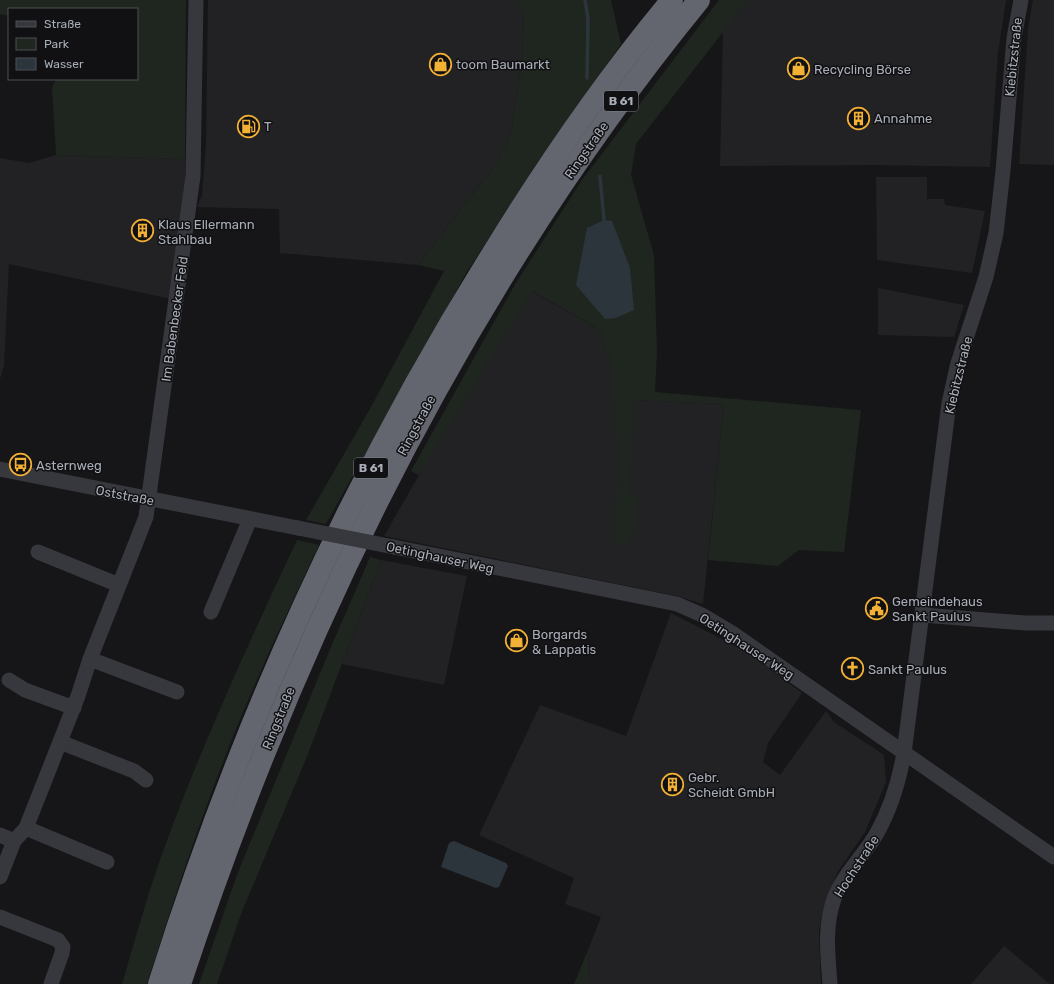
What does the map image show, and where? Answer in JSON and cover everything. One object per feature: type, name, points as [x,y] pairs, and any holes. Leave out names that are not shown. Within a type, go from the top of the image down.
[{"type":"highway","name":"Ringstraße","points":[[159,984],[220,807],[253,725],[318,576],[388,435],[430,357],[522,207],[583,118],[672,0]]},
{"type":"highway","name":"Ringstraße","points":[[180,984],[214,883],[278,718],[334,590],[402,452],[477,318],[547,207],[636,80],[699,0]]},
{"type":"street","name":"Im Babenbecker Feld","points":[[0,877],[7,838],[26,828],[74,708],[90,659],[139,536],[148,500],[192,176],[196,0]]},
{"type":"street","name":"Kiebitzstraße","points":[[904,753],[949,403],[958,363],[986,277],[996,233],[1003,171],[1014,38],[1021,0]]},
{"type":"street","name":"Oststraße","points":[[0,469],[148,500],[298,528]]},
{"type":"street","points":[[211,612],[250,519]]},
{"type":"street","name":"Oetinghauser Weg","points":[[298,528],[677,604],[702,615],[732,633],[1054,857]]},
{"type":"street","points":[[38,552],[119,585]]},
{"type":"street","points":[[922,615],[1025,623],[1054,623]]},
{"type":"street","points":[[90,659],[177,692]]},
{"type":"street","points":[[9,680],[25,690],[74,708]]},
{"type":"street","points":[[60,742],[134,771],[146,780]]},
{"type":"street","name":"Hochstraße","points":[[830,984],[827,930],[834,900],[840,885],[877,834],[892,803],[904,753]]},
{"type":"street","points":[[26,828],[107,862]]},
{"type":"street","points":[[0,917],[58,940],[63,946],[62,953],[50,984]]},
{"type":"shaded area","points":[[208,0],[517,0],[524,14],[522,63],[511,133],[496,164],[418,265],[280,253],[279,209],[197,207],[202,195],[206,144]]},
{"type":"shaded area","points":[[748,0],[1006,0],[998,53],[990,167],[876,165],[720,166],[723,30]]},
{"type":"shaded area","points":[[1033,0],[1054,0],[1054,165],[1019,164],[1028,29]]},
{"type":"shaded area","points":[[56,155],[185,159],[185,181],[171,299],[9,264],[4,366],[0,379],[0,158],[29,163]]},
{"type":"shaded area","points":[[876,177],[927,177],[927,199],[944,199],[945,205],[985,211],[972,273],[877,260]]},
{"type":"shaded area","points":[[878,288],[964,305],[954,337],[878,335]]},
{"type":"shaded area","points":[[531,291],[599,329],[610,362],[614,399],[724,404],[703,604],[677,596],[384,536],[419,475]]},
{"type":"shaded area","points":[[381,560],[467,576],[444,685],[342,664]]},
{"type":"shaded area","points":[[671,613],[745,651],[802,693],[768,743],[763,762],[780,775],[826,711],[834,722],[884,755],[886,782],[865,832],[837,873],[823,909],[819,932],[821,984],[589,984],[588,950],[601,917],[565,904],[574,878],[479,835],[540,705],[626,736]]},
{"type":"shaded area","points":[[1004,946],[1050,984],[971,984]]},
{"type":"green space","points":[[0,0],[186,0],[185,159],[56,155],[52,88],[56,80],[138,80],[138,8],[8,8],[8,16],[0,14]]},
{"type":"green space","points":[[517,0],[611,0],[621,44],[537,163],[465,275],[326,524],[306,520],[371,407],[444,271],[418,265],[496,164],[511,133],[522,63],[524,14]]},
{"type":"green space","points":[[719,0],[748,0],[636,144],[631,175],[654,255],[657,352],[655,392],[861,410],[844,552],[799,550],[778,566],[708,560],[724,404],[633,400],[630,494],[638,496],[635,526],[629,544],[624,547],[615,544],[618,452],[610,362],[599,329],[532,291],[419,475],[411,471],[514,286],[582,180]]},
{"type":"green space","points":[[297,540],[319,545],[267,656],[231,741],[191,849],[147,984],[122,984],[154,878],[196,766],[228,690]]},
{"type":"green space","points":[[370,557],[381,560],[308,754],[241,914],[217,984],[199,984],[238,872],[328,654]]},
{"type":"green space","points":[[588,950],[589,984],[574,984]]},
{"type":"water","points":[[604,220],[612,221],[630,268],[634,310],[616,318],[605,319],[576,285],[587,228]]},
{"type":"water","points":[[454,841],[506,863],[508,866],[499,887],[496,888],[441,867],[449,843]]},
{"type":"waterway","points":[[585,0],[588,19],[587,78]]},
{"type":"waterway","points":[[600,176],[604,220]]},
{"type":"place","name":"toom Baumarkt","points":[[440,64]]},
{"type":"place","name":"Recycling Börse","points":[[798,69]]},
{"type":"place","name":"Annahme","points":[[858,118]]},
{"type":"place","name":"T","points":[[248,126]]},
{"type":"place","name":"Klaus Ellermann Stahlbau","points":[[143,231]]},
{"type":"place","name":"Asternweg","points":[[20,465]]},
{"type":"place","name":"Gemeindehaus Sankt Paulus","points":[[876,608]]},
{"type":"place","name":"Borgards & Lappatis","points":[[516,641]]},
{"type":"place","name":"Sankt Paulus","points":[[852,669]]},
{"type":"place","name":"Gebr. Scheidt GmbH","points":[[672,784]]}]
